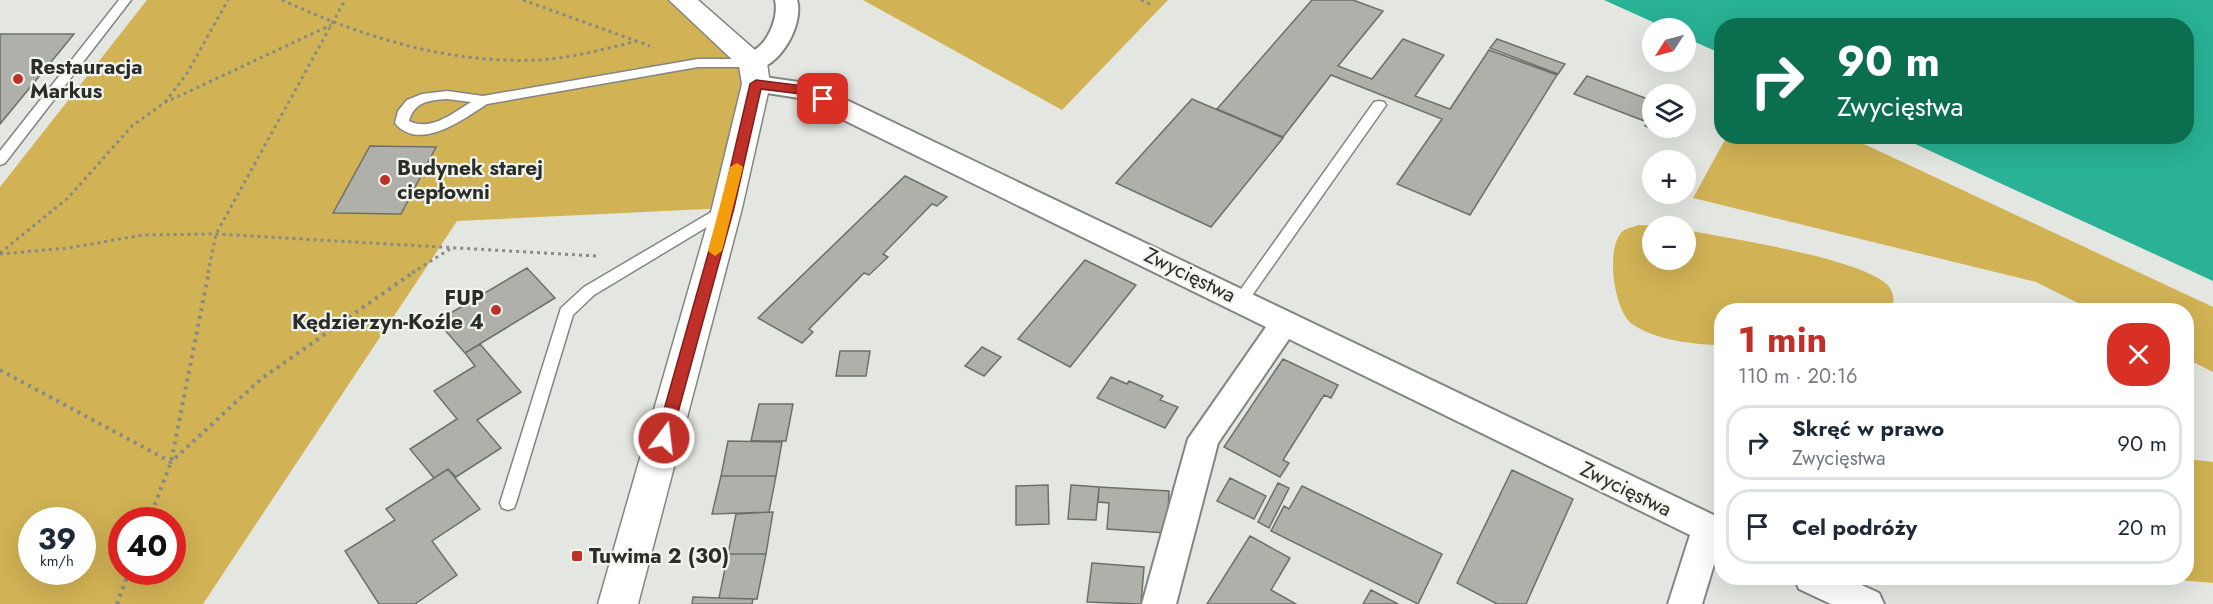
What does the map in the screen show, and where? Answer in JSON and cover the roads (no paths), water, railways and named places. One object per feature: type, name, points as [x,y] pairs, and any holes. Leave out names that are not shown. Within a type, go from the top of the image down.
[{"type":"street","points":[[682,0],[755,74]]},
{"type":"street","points":[[618,604],[727,208],[755,74],[775,45],[789,10],[786,0]]},
{"type":"street","name":"Zwycięstwa","points":[[755,74],[804,90],[1241,300],[1714,532]]},
{"type":"street","points":[[1159,604],[1204,439],[1285,322]]},
{"type":"street","points":[[1685,604],[1714,534]]},
{"type":"street","points":[[1826,585],[1867,604]]},
{"type":"lane","points":[[0,160],[125,0]]},
{"type":"lane","points":[[483,100],[459,94],[434,95],[413,102],[403,113],[402,123],[411,130],[426,130],[450,121],[483,100],[698,63],[755,74]]},
{"type":"lane","points":[[1241,300],[1379,105]]},
{"type":"lane","points":[[508,503],[566,312],[589,291],[727,208]]},
{"type":"place","name":"Restauracja Markus","points":[[18,79]]},
{"type":"place","name":"Budynek starej ciepłowni","points":[[385,180]]},
{"type":"place","name":"FUP Kędzierzyn-Koźle 4","points":[[496,310]]},
{"type":"place","name":"Tuwima 2 (30)","points":[[577,556]]}]
